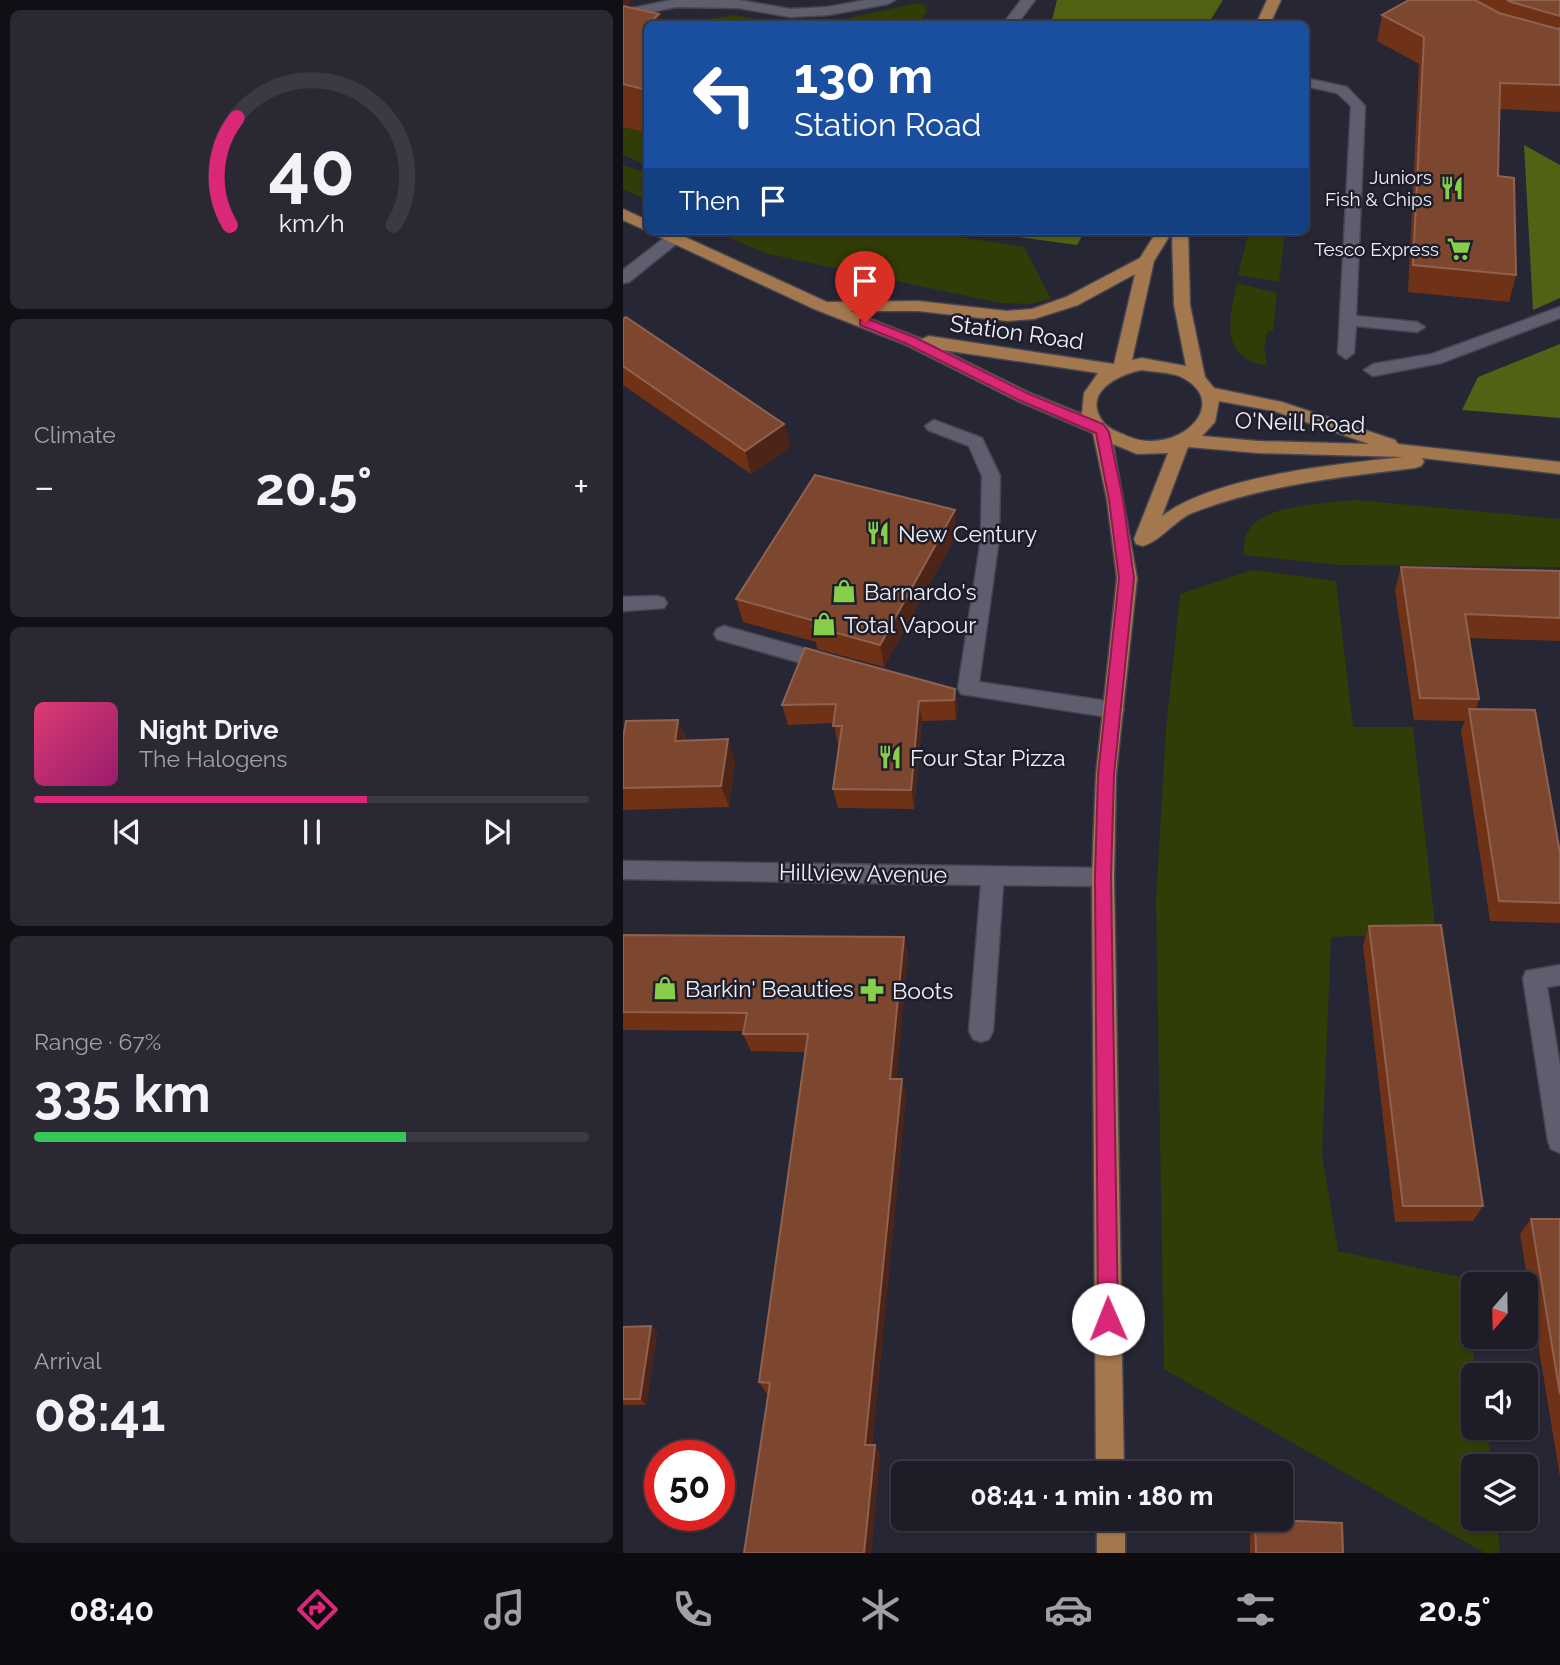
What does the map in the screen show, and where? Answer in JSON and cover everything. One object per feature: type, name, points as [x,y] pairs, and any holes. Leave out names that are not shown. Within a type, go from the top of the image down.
[{"type":"main road","points":[[1264,21],[1274,0]]},
{"type":"main road","points":[[623,214],[644,224]]},
{"type":"main road","name":"Station Road","points":[[666,235],[820,305],[910,340],[1024,397],[1100,430]]},
{"type":"main road","points":[[1119,369],[1146,261],[1162,235]]},
{"type":"main road","points":[[1180,235],[1182,305],[1197,379]]},
{"type":"main road","points":[[820,305],[918,306],[1007,316],[1034,314],[1072,301],[1146,261]]},
{"type":"main road","name":"Station Road","points":[[910,340],[1119,369]]},
{"type":"main road","points":[[1100,430],[1130,446],[1164,447],[1184,442],[1201,432],[1210,420],[1213,407],[1210,393],[1197,379],[1181,369],[1142,364],[1119,369],[1103,378],[1093,389],[1088,402],[1090,415],[1100,430],[1116,500],[1127,578],[1106,775],[1103,877],[1110,1461]]},
{"type":"main road","name":"O'Neill Road","points":[[1210,393],[1276,407],[1411,451]]},
{"type":"main road","points":[[1127,578],[1184,442]]},
{"type":"main road","name":"O'Neill Road","points":[[1184,442],[1411,451],[1560,468]]},
{"type":"main road","points":[[1143,539],[1181,510],[1263,485],[1316,473],[1462,457]]},
{"type":"main road","points":[[1111,1531],[1111,1553]]},
{"type":"street","points":[[623,15],[676,3],[739,4],[790,13],[828,11],[888,0]]},
{"type":"street","points":[[1012,21],[1028,0]]},
{"type":"street","points":[[1309,83],[1341,89],[1352,95],[1358,106],[1346,353]]},
{"type":"street","points":[[623,278],[666,235]]},
{"type":"street","points":[[1373,370],[1435,359],[1560,312]]},
{"type":"street","points":[[1347,320],[1417,327]]},
{"type":"street","points":[[934,426],[976,442],[992,476],[991,539],[968,688]]},
{"type":"street","points":[[623,604],[657,603]]},
{"type":"street","points":[[724,635],[843,667]]},
{"type":"street","points":[[945,687],[968,688],[1114,710]]},
{"type":"street","name":"Hillview Avenue","points":[[623,870],[1103,877]]},
{"type":"street","points":[[981,1031],[993,876]]},
{"type":"street","points":[[1560,975],[1534,978],[1560,1141]]},
{"type":"green space","points":[[1057,0],[1223,0],[1210,21],[1052,21]]},
{"type":"green space","points":[[916,3],[925,5],[927,12],[920,21],[836,21]]},
{"type":"green space","points":[[734,15],[765,21],[699,21]]},
{"type":"green space","points":[[623,127],[644,132],[644,164],[623,155]]},
{"type":"green space","points":[[1524,145],[1560,165],[1560,298],[1533,310]]},
{"type":"green space","points":[[623,165],[644,172],[644,199],[623,189]]},
{"type":"green space","points":[[723,235],[948,235],[1024,247],[1051,299],[1030,304],[1000,303],[768,254]]},
{"type":"green space","points":[[1003,235],[1083,235],[1077,245]]},
{"type":"green space","points":[[1248,235],[1285,235],[1279,282],[1238,275]]},
{"type":"green space","points":[[1237,283],[1277,293],[1273,331],[1268,331],[1264,349],[1267,365],[1241,355],[1234,346],[1230,323]]},
{"type":"green space","points":[[1560,344],[1560,418],[1462,410],[1478,377]]},
{"type":"green space","points":[[1356,500],[1560,519],[1560,567],[1339,565],[1244,555],[1245,538],[1250,528],[1270,514],[1299,506]]},
{"type":"green space","points":[[1252,570],[1336,581],[1353,727],[1413,727],[1436,933],[1331,937],[1322,1154],[1338,1251],[1460,1277],[1461,1349],[1472,1349],[1475,1363],[1461,1363],[1461,1440],[1488,1440],[1490,1454],[1461,1454],[1461,1531],[1498,1531],[1500,1553],[1485,1553],[1164,1369],[1156,900],[1166,730],[1180,594]]},
{"type":"building","points":[[1409,0],[1475,0],[1499,13],[1560,28],[1560,85],[1500,83],[1498,176],[1514,178],[1516,275],[1413,265],[1424,37],[1382,15]]},
{"type":"building","points":[[1507,0],[1560,0],[1560,16],[1511,2]]},
{"type":"building","points":[[623,6],[659,14],[651,21],[644,21],[644,89],[623,84]]},
{"type":"building","points":[[626,317],[784,424],[745,451],[623,366],[623,319]]},
{"type":"building","points":[[815,475],[955,510],[880,645],[812,626],[815,621],[736,599]]},
{"type":"building","points":[[1401,567],[1560,571],[1560,618],[1465,614],[1479,699],[1420,698]]},
{"type":"building","points":[[805,648],[955,689],[954,700],[919,701],[911,790],[833,789],[842,726],[833,726],[836,704],[782,705]]},
{"type":"building","points":[[1469,709],[1535,710],[1560,853],[1560,903],[1499,901]]},
{"type":"building","points":[[678,720],[675,741],[728,739],[721,786],[623,788],[623,738],[626,721]]},
{"type":"building","points":[[1441,925],[1483,1206],[1403,1206],[1369,926]]},
{"type":"building","points":[[623,935],[904,937],[890,1079],[902,1079],[865,1445],[875,1445],[864,1553],[744,1553],[770,1383],[759,1382],[808,1034],[743,1034],[747,1013],[623,1012]]},
{"type":"building","points":[[1531,1219],[1560,1219],[1560,1394]]},
{"type":"building","points":[[651,1326],[640,1399],[623,1399],[623,1327]]},
{"type":"building","points":[[1293,1521],[1342,1523],[1343,1553],[1256,1553],[1255,1531],[1293,1531]]},
{"type":"place","name":"Juniors Fish & Chips","points":[[1452,188]]},
{"type":"place","name":"Tesco Express","points":[[1459,249]]},
{"type":"place","name":"New Century","points":[[878,533]]},
{"type":"place","name":"Barnardo's","points":[[844,591]]},
{"type":"place","name":"Total Vapour","points":[[824,624]]},
{"type":"place","name":"Four Star Pizza","points":[[890,757]]},
{"type":"place","name":"Barkin' Beauties","points":[[665,988]]},
{"type":"place","name":"Boots","points":[[872,990]]},
{"type":"route","points":[[865,323],[910,340],[1024,397],[1102,432],[1116,500],[1127,578],[1106,775],[1103,877],[1108,1319]]}]
